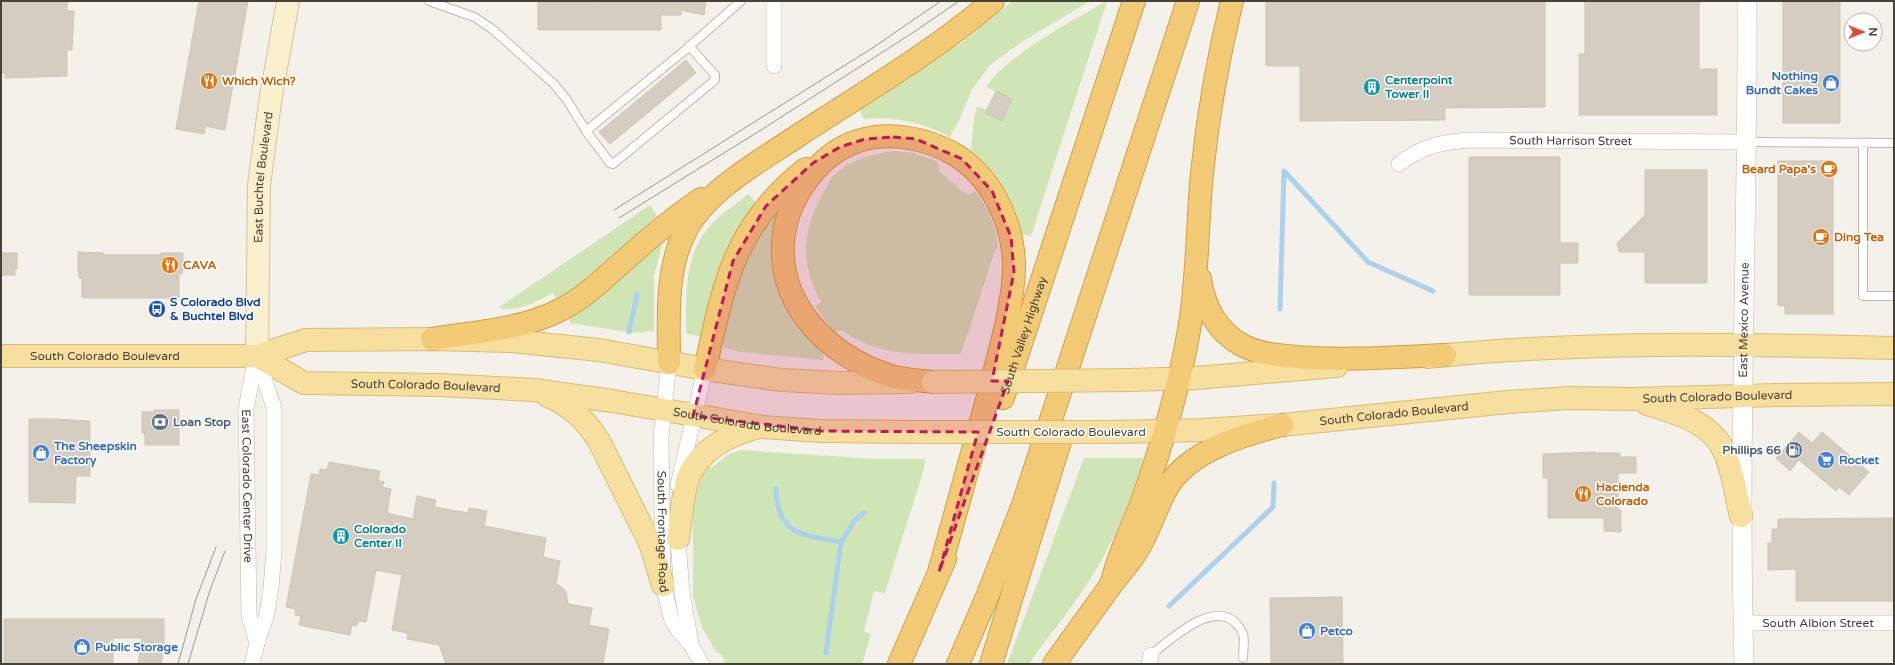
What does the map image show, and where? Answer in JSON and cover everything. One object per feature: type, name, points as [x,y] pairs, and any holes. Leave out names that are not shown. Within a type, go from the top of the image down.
[{"type":"highway","points":[[432,340],[520,324],[536,320],[561,310],[588,291],[680,213],[745,172],[936,45],[993,1]]},
{"type":"highway","name":"South Valley Highway","points":[[899,664],[940,572],[983,456],[1134,1]]},
{"type":"highway","points":[[958,664],[988,598],[1025,498],[1188,1]]},
{"type":"highway","points":[[1112,583],[1116,564],[1142,501],[1179,379],[1189,329],[1195,284],[1202,174],[1210,107],[1219,56],[1232,1]]},
{"type":"highway","points":[[991,664],[1102,300],[1147,127]]},
{"type":"highway","points":[[705,369],[727,277],[733,261],[754,223],[766,206],[797,176],[821,158],[855,142],[879,137],[905,137],[927,142],[952,153],[975,171],[992,191],[1004,214],[1011,237],[1014,272],[995,370],[940,572]]},
{"type":"highway","points":[[855,142],[830,157],[820,166],[809,177],[793,202],[784,233],[783,264],[786,280],[792,296],[805,318],[824,339],[844,354],[858,362],[889,375],[933,382]]},
{"type":"highway","points":[[669,362],[671,289],[679,245],[686,230],[705,205],[745,172]]},
{"type":"highway","points":[[1198,228],[1198,271],[1208,310],[1220,327],[1242,345],[1276,355],[1312,358],[1357,359],[1445,355]]},
{"type":"highway","points":[[1054,664],[1112,583],[1125,569],[1143,543],[1155,511],[1167,487],[1175,477],[1195,460],[1216,447],[1238,437],[1282,424]]},
{"type":"main road","name":"East Buchtel Boulevard","points":[[257,356],[259,185],[270,102],[288,1]]},
{"type":"main road","name":"South Colorado Boulevard","points":[[1,356],[257,356],[306,340],[511,341],[599,350],[752,376],[807,382],[864,384],[1179,379],[1265,373],[1502,350],[1581,345],[1743,345],[1894,348]]},
{"type":"main road","name":"South Colorado Boulevard","points":[[257,356],[304,383],[440,385],[534,390],[612,401],[762,427],[828,431],[1164,432],[1282,424],[1532,400],[1569,398],[1633,399],[1894,394]]},
{"type":"main road","points":[[534,390],[566,404],[583,418],[593,431],[650,543],[663,585]]},
{"type":"main road","points":[[1633,399],[1680,415],[1693,421],[1712,435],[1725,454],[1741,516]]},
{"type":"main road","points":[[678,539],[687,481],[699,460],[706,452],[724,440],[752,429],[762,427]]},
{"type":"street","points":[[774,1],[774,66]]},
{"type":"street","name":"East Mexico Avenue","points":[[1744,664],[1741,516],[1742,396],[1748,142],[1747,1]]},
{"type":"street","name":"South Harrison Street","points":[[1400,164],[1426,148],[1437,144],[1470,140],[1748,142]]},
{"type":"street","name":"East Colorado Center Drive","points":[[257,356],[246,409],[249,616],[257,643]]},
{"type":"street","name":"East Colorado Center Drive","points":[[252,664],[257,643],[267,614],[274,551],[274,408],[257,356]]},
{"type":"street","name":"South Frontage Road","points":[[669,362],[661,444],[663,585],[672,620],[678,630],[691,645],[702,664]]},
{"type":"street","name":"South Frontage Road","points":[[691,645],[682,592],[676,507],[679,478],[705,369]]},
{"type":"street","name":"South Albion Street","points":[[1743,623],[1894,624]]},
{"type":"lane","points":[[429,1],[474,17],[492,28],[554,84],[567,100],[586,131],[610,163],[613,164],[715,80],[715,75],[689,46]]},
{"type":"lane","points":[[586,131],[741,1]]},
{"type":"lane","points":[[1748,142],[1894,144]]},
{"type":"lane","points":[[1864,143],[1863,296],[1894,296]]},
{"type":"lane","points":[[1150,660],[1180,632],[1210,616],[1221,614],[1233,621],[1243,634],[1243,658]]},
{"type":"highlighted area","points":[[893,137],[916,139],[962,159],[992,191],[1011,237],[1014,272],[992,381],[1008,381],[939,572],[978,432],[821,431],[693,416],[733,261],[766,206],[813,163],[840,147],[865,139]]},
{"type":"green space","points":[[1013,1],[1090,1],[1020,43],[989,66],[971,91],[959,121],[950,137],[919,124],[875,118],[864,119],[859,108],[961,43]]},
{"type":"green space","points":[[1106,1],[1031,236],[1022,234],[1015,209],[1004,187],[981,158],[971,150],[974,118],[977,106],[987,110],[1002,120],[1012,99],[986,87],[996,74],[1009,62],[1041,40]]},
{"type":"green space","points":[[894,151],[912,153],[937,161],[940,172],[961,190],[969,195],[975,191],[988,211],[994,226],[998,249],[995,250],[960,354],[914,354],[869,345],[855,339],[842,330],[834,333],[815,306],[821,302],[809,275],[806,248],[807,236],[815,209],[829,181],[848,164],[870,156]]},
{"type":"green space","points":[[748,194],[757,204],[704,337],[688,334],[686,332],[686,305],[688,277],[694,251],[700,239],[712,223]]},
{"type":"green space","points":[[650,205],[657,216],[570,292],[557,300],[553,293],[534,303],[520,307],[512,309],[498,308]]},
{"type":"green space","points":[[779,207],[773,229],[771,249],[772,268],[776,287],[794,321],[807,337],[823,352],[824,360],[740,352],[725,348],[722,342],[729,310],[748,251]]},
{"type":"green space","points":[[664,238],[654,275],[654,331],[634,333],[570,323],[569,316]]},
{"type":"green space","points":[[741,450],[874,459],[926,459],[885,593],[874,591],[864,632],[871,634],[862,664],[723,664],[725,661],[719,652],[717,653],[702,628],[693,597],[693,493],[705,463],[712,468],[727,455]]},
{"type":"green space","points":[[1084,458],[1143,458],[1132,493],[1118,528],[1091,578],[1029,664],[1007,664]]},
{"type":"building","points":[[1,1],[67,1],[67,11],[74,11],[72,50],[67,50],[67,76],[5,78],[5,73],[1,73]]},
{"type":"building","points":[[199,1],[248,1],[225,130],[205,126],[204,134],[176,129]]},
{"type":"building","points":[[538,1],[706,1],[704,15],[681,10],[681,15],[661,15],[661,30],[538,30]]},
{"type":"building","points":[[1266,1],[1545,1],[1545,107],[1445,108],[1445,120],[1300,121],[1300,66],[1266,66]]},
{"type":"building","points":[[1585,1],[1699,1],[1699,69],[1717,69],[1717,115],[1579,115],[1579,54],[1585,54]]},
{"type":"building","points":[[1783,1],[1840,1],[1840,123],[1783,123]]},
{"type":"building","points":[[686,60],[696,73],[610,144],[599,132]]},
{"type":"building","points":[[996,91],[1012,99],[1002,121],[985,113]]},
{"type":"building","points":[[1469,157],[1560,157],[1560,243],[1578,243],[1578,263],[1560,263],[1560,295],[1469,295]]},
{"type":"building","points":[[1778,161],[1833,161],[1833,314],[1785,314],[1785,306],[1778,306]]},
{"type":"building","points":[[1645,170],[1707,170],[1707,283],[1645,283],[1645,252],[1619,252],[1617,243],[1645,215]]},
{"type":"building","points":[[78,252],[103,253],[103,255],[161,255],[161,253],[183,253],[183,269],[182,274],[179,274],[179,298],[82,298],[82,278],[79,278],[78,273]]},
{"type":"building","points":[[1,253],[17,253],[17,269],[15,269],[15,275],[1,275]]},
{"type":"building","name":"Loan Stop","points":[[154,410],[179,410],[179,445],[145,445],[145,433],[142,433],[142,412],[154,412]]},
{"type":"building","points":[[29,419],[89,421],[90,476],[76,476],[75,503],[29,502]]},
{"type":"building","points":[[1799,432],[1812,443],[1822,432],[1869,472],[1849,495],[1839,487],[1836,491],[1799,460],[1790,471],[1776,458]]},
{"type":"building","name":"Hacienda Colorado","points":[[1595,452],[1620,453],[1620,457],[1636,457],[1636,473],[1618,473],[1618,510],[1621,510],[1621,532],[1604,531],[1604,518],[1548,518],[1548,478],[1543,478],[1543,454]]},
{"type":"building","points":[[329,462],[380,471],[378,481],[384,482],[382,487],[391,489],[387,513],[413,519],[417,496],[436,500],[434,507],[468,513],[469,508],[487,511],[484,526],[546,538],[543,557],[560,561],[556,584],[563,588],[566,592],[568,604],[592,608],[589,625],[609,629],[603,664],[446,664],[439,645],[407,639],[408,633],[392,630],[402,575],[376,570],[366,622],[358,621],[357,626],[352,625],[350,635],[299,625],[301,616],[295,615],[296,609],[286,607],[311,474],[319,475],[320,469],[327,470]]},
{"type":"building","points":[[1894,518],[1894,601],[1796,601],[1796,569],[1768,570],[1768,543],[1772,543],[1772,529],[1778,529],[1778,519]]},
{"type":"building","name":"Petco","points":[[1342,597],[1343,664],[1271,664],[1270,598]]},
{"type":"building","name":"Public Storage","points":[[4,619],[164,619],[164,648],[161,664],[138,664],[142,638],[113,638],[113,664],[4,664]]},
{"type":"waterway","points":[[1280,309],[1284,171],[1368,262],[1433,291]]},
{"type":"waterway","points":[[629,332],[637,294]]},
{"type":"waterway","points":[[1169,606],[1273,507],[1274,483]]},
{"type":"waterway","points":[[776,488],[777,504],[781,515],[787,524],[794,530],[815,537],[841,542]]},
{"type":"waterway","points":[[826,653],[841,542],[855,520],[864,513]]},
{"type":"tram line","points":[[614,210],[874,47],[941,1]]},
{"type":"tram line","points":[[619,218],[761,130],[914,32],[959,1]]},
{"type":"tram line","points":[[178,664],[196,599],[216,547]]},
{"type":"tram line","points":[[188,664],[210,590],[225,551]]},
{"type":"place","name":"Which Wich?","points":[[209,81]]},
{"type":"place","name":"Nothing Bundt Cakes","points":[[1831,83]]},
{"type":"place","name":"Centerpoint Tower II","points":[[1372,87]]},
{"type":"place","name":"Beard Papa's","points":[[1829,169]]},
{"type":"place","name":"Ding Tea","points":[[1821,237]]},
{"type":"place","name":"CAVA","points":[[170,265]]},
{"type":"place","name":"S Colorado Blvd & Buchtel Blvd","points":[[157,309]]},
{"type":"place","name":"Loan Stop","points":[[160,422]]},
{"type":"place","name":"Phillips 66","points":[[1794,450]]},
{"type":"place","name":"The Sheepskin Factory","points":[[41,453]]},
{"type":"place","name":"Rocket","points":[[1826,460]]},
{"type":"place","name":"Hacienda Colorado","points":[[1583,494]]},
{"type":"place","name":"Colorado Center II","points":[[341,536]]},
{"type":"place","name":"Petco","points":[[1307,631]]},
{"type":"place","name":"Public Storage","points":[[82,647]]}]
